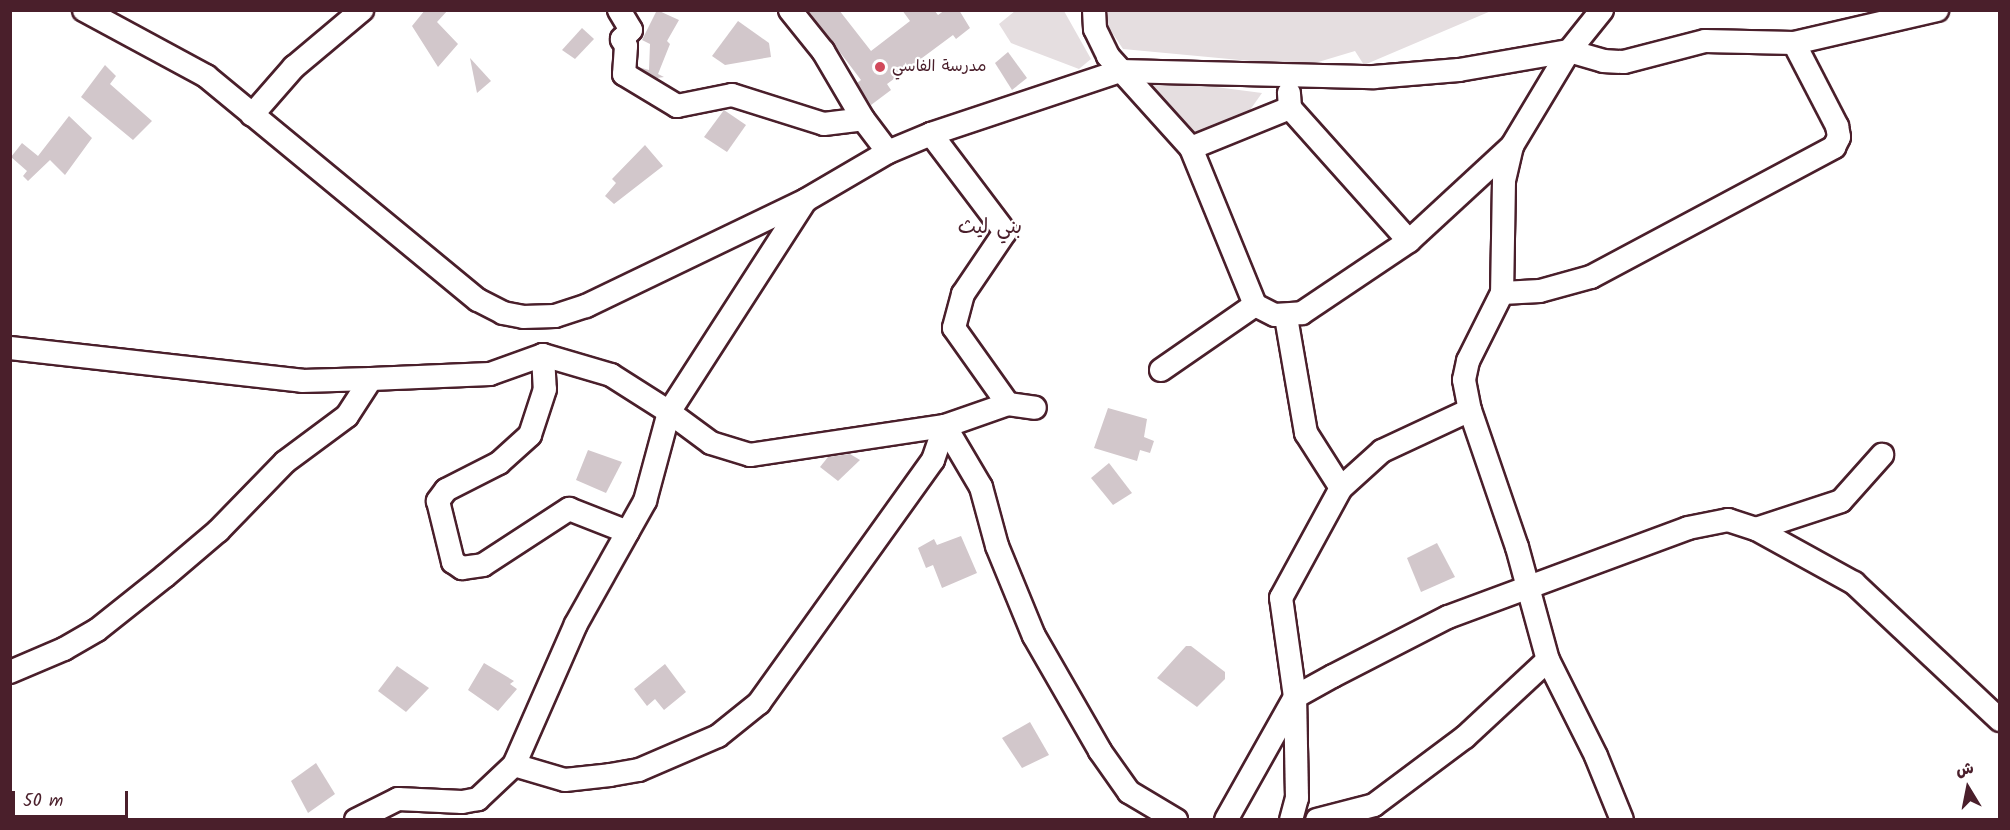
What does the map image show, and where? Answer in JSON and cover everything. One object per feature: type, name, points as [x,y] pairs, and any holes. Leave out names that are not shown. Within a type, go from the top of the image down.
[{"type":"street","points":[[84,10],[206,76],[478,300],[503,313],[523,316],[555,316],[586,306],[806,200],[888,152],[932,134],[1120,71],[1172,70],[1289,77],[1374,77],[1449,71],[1569,51],[1603,61],[1624,62],[1705,41],[1794,43],[1937,10]]},
{"type":"street","points":[[252,116],[294,67],[362,10]]},
{"type":"street","points":[[618,10],[631,30],[622,39],[626,46],[624,74],[645,90],[650,87],[677,106],[732,94],[824,124],[863,119]]},
{"type":"street","points":[[790,10],[834,66],[863,119],[888,152]]},
{"type":"street","points":[[1094,10],[1101,45],[1120,71],[1191,148],[1255,305],[1286,316],[1302,313],[1409,241],[1512,146],[1569,51],[1602,10]]},
{"type":"street","points":[[1502,293],[1540,291],[1591,277],[1834,147],[1839,137],[1837,126],[1794,43]]},
{"type":"street","points":[[1289,77],[1290,108],[1409,241]]},
{"type":"street","points":[[1191,148],[1290,108]]},
{"type":"street","points":[[932,134],[1005,232],[963,294],[954,328],[1008,404]]},
{"type":"street","points":[[1512,146],[1504,181],[1502,293],[1465,370],[1470,410],[1527,585],[1548,660],[1596,756],[1622,819]]},
{"type":"street","points":[[356,819],[398,799],[462,802],[477,809],[514,765],[576,624],[628,532],[652,484],[669,412],[806,200]]},
{"type":"street","points":[[1161,370],[1255,305]]},
{"type":"street","points":[[1286,316],[1306,433],[1341,488]]},
{"type":"street","points":[[10,348],[302,381],[490,374],[543,355],[611,375],[669,412],[711,444],[750,455],[945,426],[1008,404],[1035,408]]},
{"type":"street","points":[[543,355],[545,389],[530,435],[499,463],[446,490],[438,501],[453,562],[462,568],[483,565],[568,509],[628,532]]},
{"type":"street","points":[[10,672],[64,650],[97,630],[165,576],[218,531],[285,462],[347,416],[371,379]]},
{"type":"street","points":[[1291,819],[1297,798],[1295,697],[1281,598],[1341,488],[1382,451],[1470,410]]},
{"type":"street","points":[[514,765],[538,775],[565,780],[639,770],[718,736],[738,722],[759,703],[933,460],[945,426]]},
{"type":"street","points":[[945,426],[981,487],[997,546],[1034,636],[1100,751],[1129,792],[1176,819]]},
{"type":"street","points":[[1756,529],[1841,501],[1882,455]]},
{"type":"street","points":[[1226,819],[1295,697],[1448,618],[1527,585],[1714,521],[1728,520],[1756,529],[1854,584],[2000,720]]},
{"type":"street","points":[[1317,819],[1379,812],[1548,660]]},
{"type":"shaded area","points":[[1015,11],[1064,11],[1091,59],[1079,69],[1011,43],[999,24]]},
{"type":"shaded area","points":[[1105,11],[1491,11],[1364,65],[1355,51],[1305,66],[1123,49],[1105,22]]},
{"type":"shaded area","points":[[1124,75],[1262,93],[1245,117],[1200,133],[1181,131]]},
{"type":"building","points":[[425,10],[448,10],[437,22],[458,44],[438,67],[412,26]]},
{"type":"building","points":[[657,10],[679,20],[667,41],[670,44],[658,74],[664,77],[657,78],[638,67],[649,70],[650,44],[642,40]]},
{"type":"building","name":"مدرسة الفاسي","points":[[808,10],[839,10],[871,51],[910,21],[902,10],[934,10],[938,15],[945,10],[959,10],[970,28],[956,39],[953,35],[887,84],[891,90],[871,105],[857,83],[861,80]]},
{"type":"building","points":[[738,21],[769,43],[771,57],[725,65],[712,56]]},
{"type":"building","points":[[582,28],[594,39],[575,59],[562,50]]},
{"type":"building","points":[[1008,52],[1027,78],[1012,90],[995,63]]},
{"type":"building","points":[[470,58],[491,81],[477,93]]},
{"type":"building","points":[[105,65],[116,76],[110,84],[152,121],[133,140],[81,97]]},
{"type":"building","points":[[724,110],[746,125],[727,152],[704,137]]},
{"type":"building","points":[[69,116],[92,138],[65,175],[50,160],[28,181],[23,176],[27,171],[11,157],[22,143],[38,156]]},
{"type":"building","points":[[645,145],[663,166],[614,204],[605,196],[616,183],[612,179]]},
{"type":"building","points":[[1108,408],[1147,419],[1144,437],[1154,441],[1150,453],[1140,450],[1137,461],[1094,448]]},
{"type":"building","points":[[588,450],[622,462],[606,493],[576,480]]},
{"type":"building","points":[[850,454],[860,460],[838,481],[820,467],[828,457]]},
{"type":"building","points":[[1109,463],[1132,493],[1113,505],[1091,478]]},
{"type":"building","points":[[961,536],[977,573],[942,588],[933,565],[926,568],[918,548],[934,539],[937,545]]},
{"type":"building","points":[[1437,543],[1455,577],[1421,592],[1407,558]]},
{"type":"building","points":[[1186,646],[1191,646],[1225,672],[1225,679],[1197,707],[1157,678]]},
{"type":"building","points":[[484,663],[514,681],[510,684],[517,689],[498,711],[468,690]]},
{"type":"building","points":[[665,664],[686,692],[664,710],[655,699],[647,706],[634,689]]},
{"type":"building","points":[[397,666],[429,688],[406,712],[378,691]]},
{"type":"building","points":[[1030,722],[1049,755],[1022,768],[1002,738]]},
{"type":"building","points":[[316,763],[335,794],[308,813],[291,781]]},
{"type":"place","name":"مدرسة الفاسي","points":[[880,67]]},
{"type":"district","name":"بني ليث","points":[[990,228]]}]
